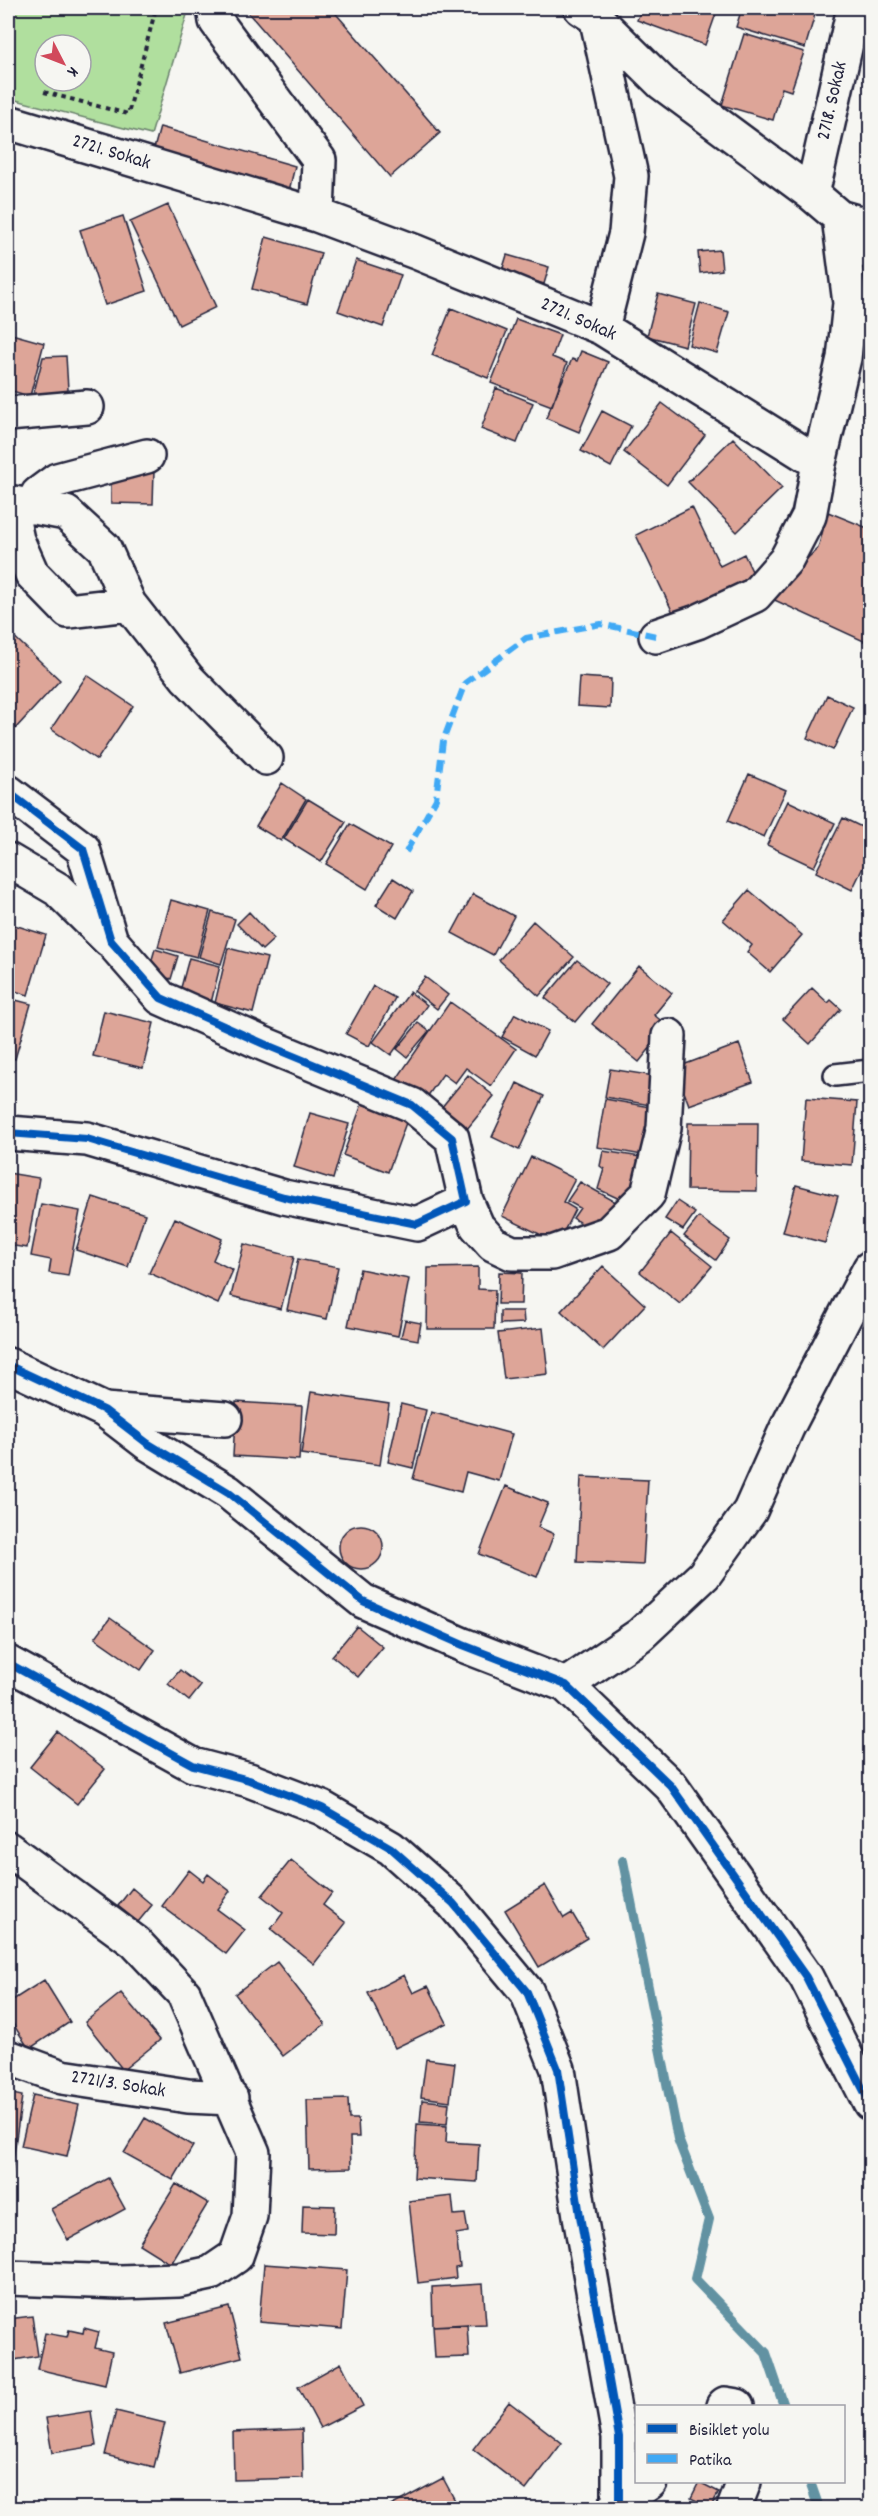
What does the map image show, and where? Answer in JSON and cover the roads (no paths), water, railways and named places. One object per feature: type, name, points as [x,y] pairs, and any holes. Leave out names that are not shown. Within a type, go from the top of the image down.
[{"type":"street","points":[[214,8],[216,21],[319,160],[317,215]]},
{"type":"street","name":"2718. Sokak","points":[[812,194],[854,8]]},
{"type":"street","points":[[592,11],[663,83],[812,194],[839,217],[870,252]]},
{"type":"street","points":[[592,11],[631,176],[626,233],[603,328]]},
{"type":"street","name":"2721. Sokak","points":[[8,122],[317,215],[416,252],[603,328],[819,464]]},
{"type":"street","points":[[839,217],[870,226]]},
{"type":"street","points":[[656,636],[696,622],[756,595],[786,560],[809,516],[844,358],[860,309],[839,217]]},
{"type":"street","points":[[8,414],[87,407]]},
{"type":"street","points":[[16,504],[38,494],[57,480],[147,456]]},
{"type":"street","points":[[16,504],[17,540],[32,574],[68,611],[129,604]]},
{"type":"street","points":[[16,504],[66,513],[104,548],[129,604],[188,678],[266,758]]},
{"type":"street","points":[[8,792],[83,849],[111,941]]},
{"type":"street","points":[[8,860],[57,889],[111,941],[160,998],[412,1105],[452,1138],[466,1201],[477,1226],[493,1244],[512,1253],[552,1253],[609,1233],[648,1194],[664,1128],[669,1036]]},
{"type":"street","points":[[8,1134],[87,1139],[284,1197],[417,1224],[466,1201]]},
{"type":"street","points":[[566,1685],[640,1635],[704,1575],[750,1511],[787,1428],[870,1268]]},
{"type":"street","points":[[8,1365],[104,1410],[147,1443],[228,1492],[363,1601],[463,1645],[566,1685],[671,1786],[806,1977],[870,2103]]},
{"type":"street","points":[[104,1410],[225,1419]]},
{"type":"street","points":[[8,1663],[193,1766],[249,1780],[322,1808],[391,1848],[453,1903],[527,1992],[558,2069],[579,2216],[619,2437],[616,2506]]},
{"type":"street","points":[[8,1849],[135,1942],[184,1994],[253,2153],[250,2216],[236,2256],[211,2273],[179,2280],[120,2282],[59,2278],[8,2278]]},
{"type":"street","name":"2721/3. Sokak","points":[[8,2057],[62,2077],[188,2096],[231,2098]]},
{"type":"street","points":[[616,2506],[647,2483]]},
{"type":"street","points":[[734,2508],[743,2483]]},
{"type":"lane","points":[[835,1075],[870,1071]]},
{"type":"waterway","points":[[623,1861],[678,2139],[709,2219],[695,2279],[766,2353],[784,2405]]},
{"type":"waterway","points":[[810,2483],[819,2508]]}]
